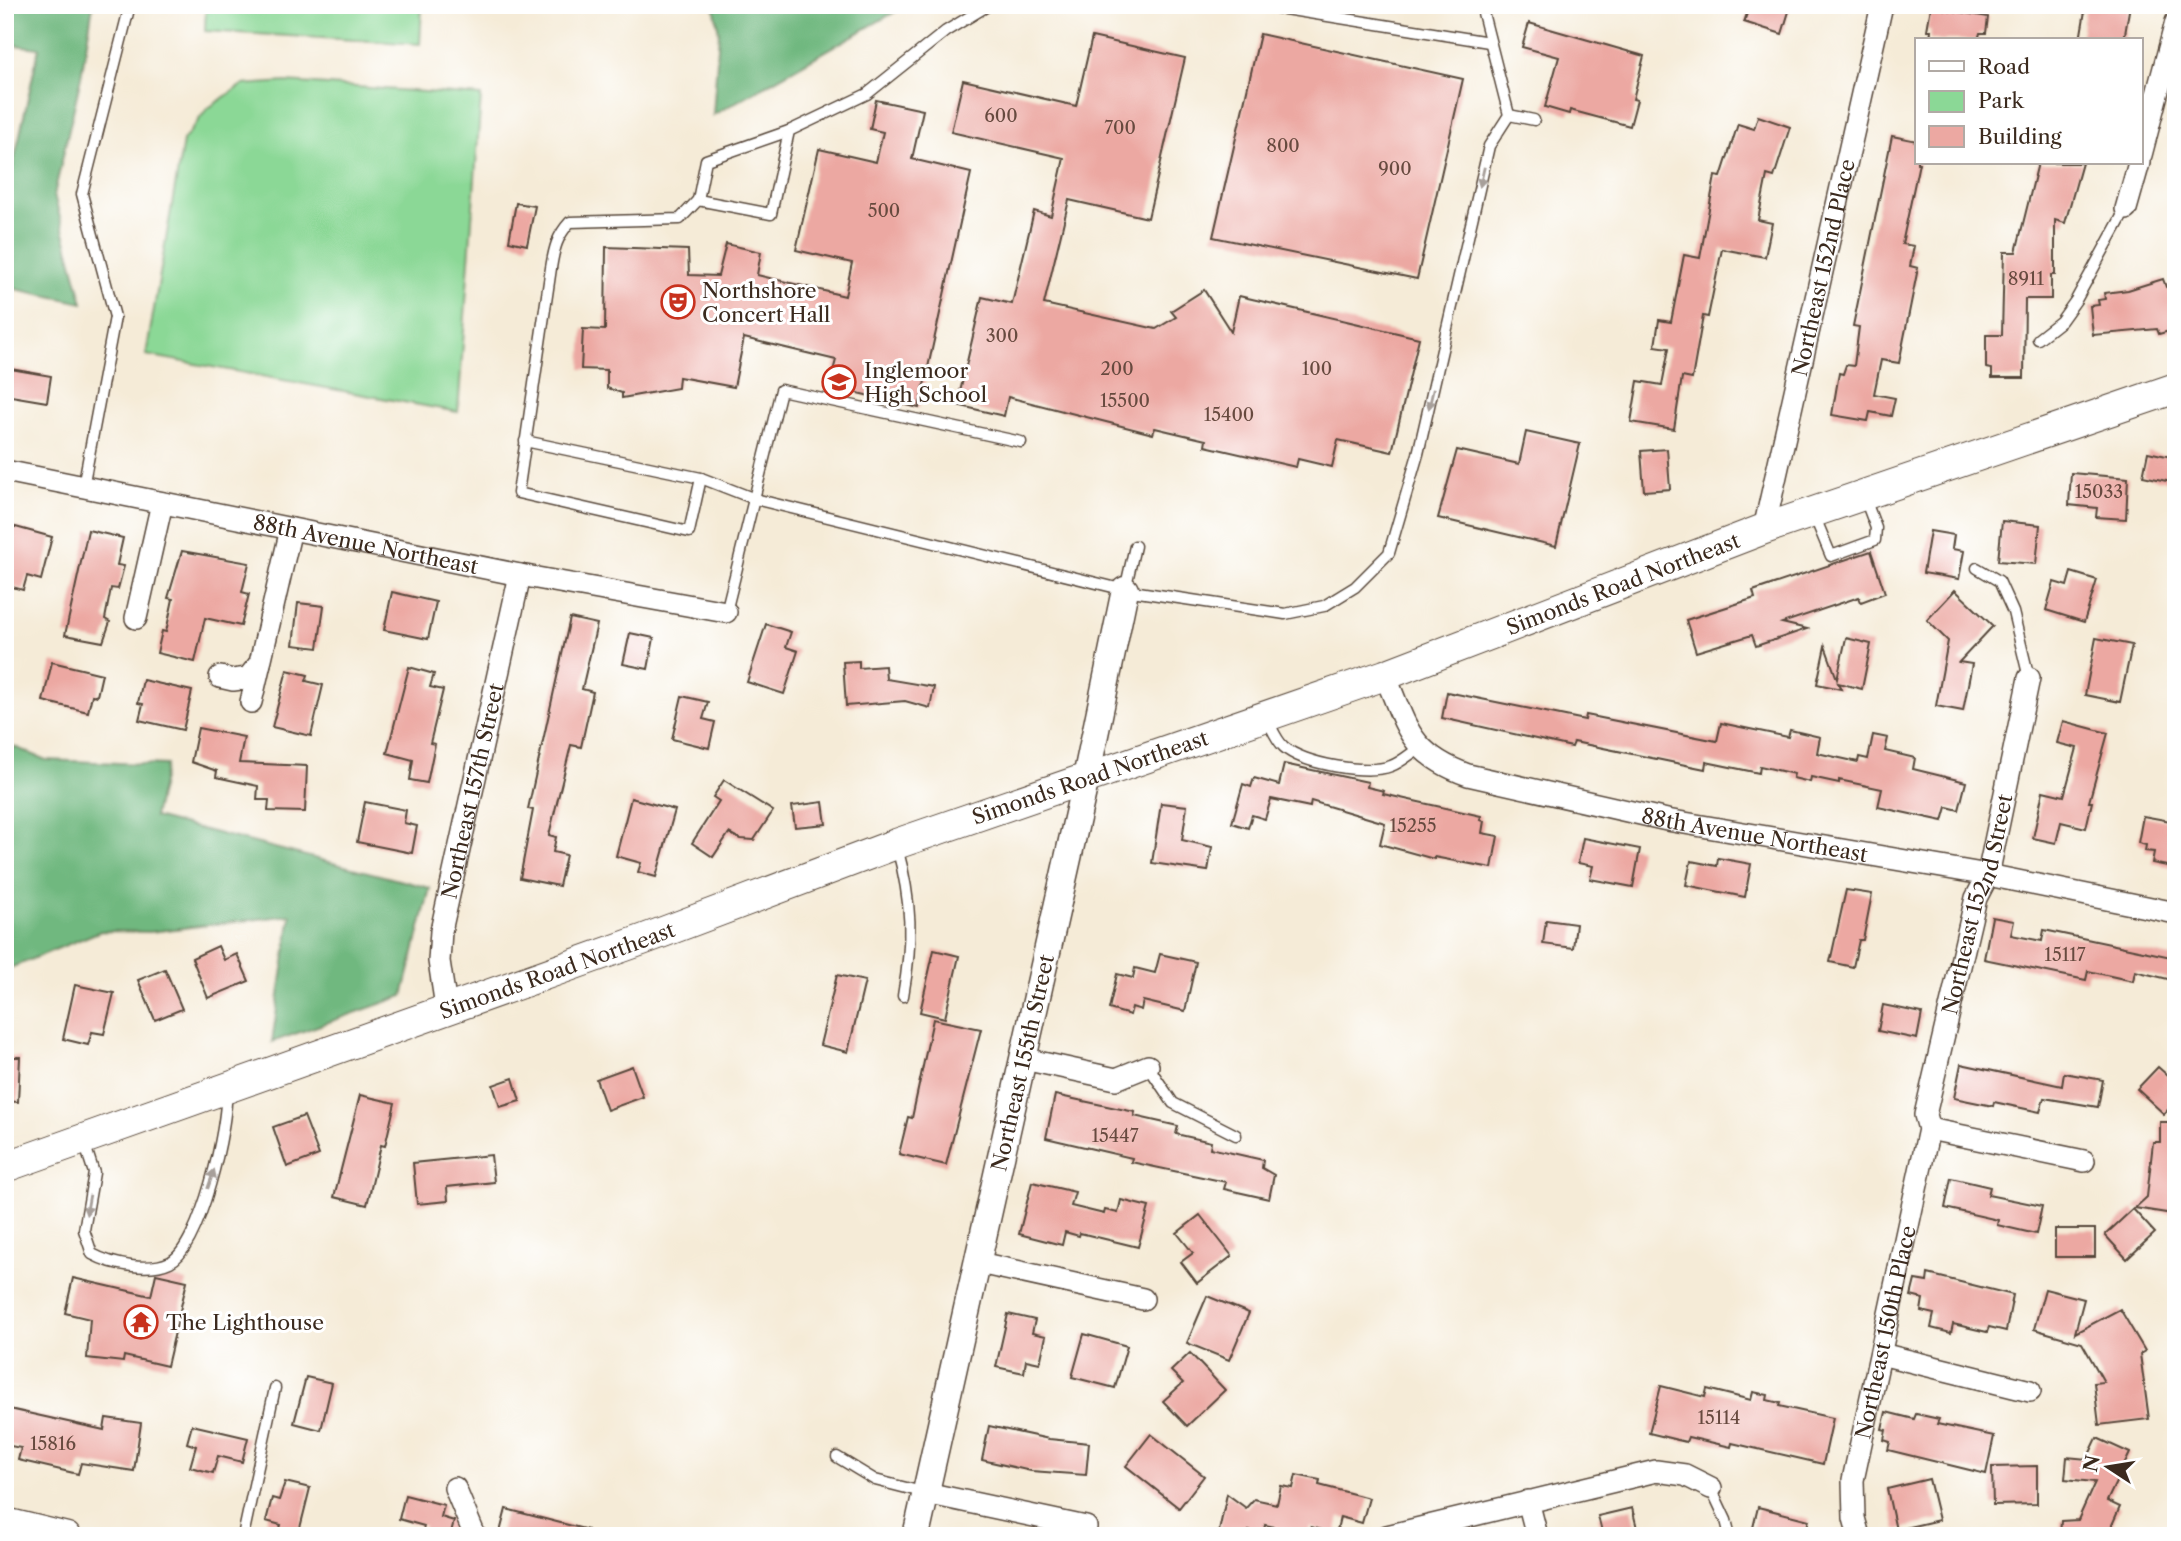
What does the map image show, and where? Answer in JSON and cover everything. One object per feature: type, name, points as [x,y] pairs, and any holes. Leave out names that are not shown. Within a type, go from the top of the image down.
[{"type":"main road","name":"Simonds Road Northeast","points":[[5,1167],[446,1007],[642,940],[896,844],[1385,675],[1764,529],[2176,388]]},
{"type":"street","name":"Northeast 152nd Place","points":[[1764,529],[1882,5]]},
{"type":"street","points":[[2142,151],[2176,22]]},
{"type":"street","points":[[2126,209],[2139,164]]},
{"type":"street","name":"88th Avenue Northeast","points":[[5,471],[520,575],[726,612]]},
{"type":"street","points":[[136,618],[162,503]]},
{"type":"street","points":[[251,702],[291,529]]},
{"type":"street","name":"Northeast 157th Street","points":[[446,1007],[439,961],[441,931],[520,575]]},
{"type":"street","name":"Northeast 155th Street","points":[[916,1536],[979,1263],[1125,590]]},
{"type":"street","points":[[220,677],[237,680],[248,678],[260,663]]},
{"type":"street","name":"88th Avenue Northeast","points":[[1385,675],[1406,727],[1419,748],[1443,766],[1468,775],[1667,820],[1988,875],[2176,913]]},
{"type":"street","name":"Northeast 152nd Street","points":[[1929,1129],[1925,1115],[1976,898],[1988,875],[2029,678]]},
{"type":"street","points":[[1024,1059],[1116,1079],[1148,1066]]},
{"type":"street","points":[[1929,1129],[2084,1161]]},
{"type":"street","name":"Northeast 150th Place","points":[[1859,1536],[1854,1518],[1853,1480],[1929,1129]]},
{"type":"street","points":[[979,1263],[1143,1299]]},
{"type":"street","points":[[1881,1354],[2030,1391]]},
{"type":"street","points":[[1387,1536],[1656,1471],[1685,1475],[1711,1489]]},
{"type":"street","points":[[455,1488],[475,1536]]},
{"type":"street","points":[[926,1493],[1086,1527]]},
{"type":"street","points":[[1528,1501],[1537,1536]]},
{"type":"street","points":[[5,1521],[67,1536]]},
{"type":"lane","points":[[83,487],[115,317],[82,194],[130,5]]},
{"type":"lane","points":[[701,478],[689,533],[518,493],[558,235],[570,222],[680,219],[698,200],[706,160],[789,131],[867,94],[946,31],[989,5]]},
{"type":"lane","points":[[1260,5],[1489,42]]},
{"type":"lane","points":[[526,441],[701,478],[755,499],[1125,590],[1284,614],[1324,606],[1355,587],[1389,553],[1418,454],[1489,146],[1509,115],[1481,5]]},
{"type":"lane","points":[[1509,115],[1534,120]]},
{"type":"lane","points":[[698,200],[771,214],[789,131]]},
{"type":"lane","points":[[2038,339],[2062,321],[2126,209]]},
{"type":"lane","points":[[726,612],[781,390],[1021,442]]},
{"type":"lane","points":[[1812,513],[1831,556],[1875,540],[1876,528],[1864,495]]},
{"type":"lane","points":[[1125,590],[1135,546]]},
{"type":"lane","points":[[1977,568],[1999,581],[2013,612],[2029,678]]},
{"type":"lane","points":[[1266,716],[1284,747],[1316,761],[1368,769],[1392,766],[1419,748]]},
{"type":"lane","points":[[896,844],[910,901],[911,951],[903,996]]},
{"type":"lane","points":[[1148,1066],[1173,1103],[1236,1135]]},
{"type":"lane","points":[[83,1139],[94,1172],[84,1230],[92,1254],[104,1261],[152,1267],[172,1261],[183,1252],[193,1232],[220,1152],[228,1111],[225,1088]]},
{"type":"lane","points":[[243,1536],[275,1388]]},
{"type":"lane","points":[[837,1457],[875,1480],[926,1493]]},
{"type":"lane","points":[[1711,1489],[1726,1520],[1730,1536]]},
{"type":"green space","points":[[5,5],[93,5],[81,77],[54,195],[83,303],[5,287],[5,202],[39,48],[14,45],[9,71],[5,72]]},
{"type":"green space","points":[[206,5],[422,5],[420,44],[205,31]]},
{"type":"green space","points":[[714,5],[907,5],[713,115],[719,33]]},
{"type":"green space","points":[[286,82],[481,96],[458,412],[146,355],[183,141],[207,109],[242,85]]},
{"type":"green space","points":[[5,743],[46,760],[166,765],[154,817],[430,888],[403,996],[272,1042],[291,915],[150,932],[101,931],[5,970]]},
{"type":"building","points":[[1750,5],[1791,5],[1782,34],[1744,22]]},
{"type":"building","points":[[2086,5],[2130,5],[2124,38],[2080,38]]},
{"type":"building","points":[[1931,7],[1988,17],[1986,33],[1980,33],[1979,38],[1930,38],[1931,30],[1927,30]]},
{"type":"building","points":[[1529,23],[1644,56],[1633,99],[1637,100],[1630,126],[1570,110],[1569,114],[1545,107],[1559,57],[1522,47]]},
{"type":"building","points":[[1260,34],[1463,79],[1417,279],[1213,237]]},
{"type":"building","points":[[1092,37],[1185,58],[1148,218],[1069,200],[1044,304],[1156,329],[1176,317],[1171,311],[1204,290],[1231,332],[1239,296],[1419,338],[1392,452],[1338,440],[1332,467],[1298,459],[1296,467],[1205,446],[1206,440],[1155,428],[1153,434],[1008,397],[1004,416],[957,405],[982,297],[1012,304],[1034,211],[1051,216],[1064,158],[951,132],[963,80],[1076,106]]},
{"type":"building","points":[[876,100],[923,110],[912,159],[971,173],[919,408],[829,386],[836,360],[744,338],[734,387],[679,377],[678,388],[622,398],[622,393],[607,388],[607,370],[581,369],[583,329],[605,330],[606,247],[688,250],[689,275],[718,276],[726,244],[761,252],[757,275],[845,296],[852,263],[796,250],[819,149],[876,162],[883,132],[870,129]]},
{"type":"building","points":[[1758,116],[1790,127],[1774,177],[1767,175],[1758,220],[1772,223],[1765,257],[1722,249],[1708,317],[1703,316],[1692,379],[1682,377],[1674,429],[1631,422],[1638,381],[1662,385],[1669,348],[1655,346],[1659,320],[1671,322],[1684,255],[1700,258],[1715,176],[1721,177],[1738,124],[1754,129]]},
{"type":"building","points":[[1892,136],[1915,141],[1915,164],[1919,164],[1902,244],[1914,246],[1910,266],[1918,268],[1899,363],[1881,360],[1874,394],[1895,398],[1891,416],[1870,412],[1868,421],[1832,415],[1839,373],[1843,374],[1846,365],[1854,366],[1859,327],[1853,326]]},
{"type":"building","points":[[2038,164],[2082,164],[2065,223],[2055,220],[2055,275],[2051,275],[2051,299],[2025,299],[2024,378],[1992,378],[1992,369],[1986,368],[1986,335],[2002,335],[2004,252],[2016,252]]},
{"type":"building","points":[[516,203],[535,206],[527,245],[509,241]]},
{"type":"building","points":[[2163,279],[2166,287],[2176,284],[2176,329],[2159,334],[2157,329],[2093,335],[2090,306],[2099,305],[2098,300],[2105,299],[2104,293],[2128,290]]},
{"type":"building","points":[[5,368],[51,376],[47,402],[5,395]]},
{"type":"building","points":[[1526,432],[1580,444],[1556,546],[1438,518],[1457,450],[1519,464]]},
{"type":"building","points":[[1667,449],[1670,489],[1644,491],[1641,451]]},
{"type":"building","points":[[2148,452],[2176,458],[2176,483],[2143,476]]},
{"type":"building","points":[[2071,473],[2128,478],[2126,519],[2096,517],[2097,508],[2069,505]]},
{"type":"building","points":[[2002,521],[2040,525],[2036,564],[1998,561]]},
{"type":"building","points":[[12,526],[52,537],[41,580],[27,576],[23,590],[5,585],[5,540]]},
{"type":"building","points":[[88,530],[123,538],[117,565],[124,566],[118,589],[111,588],[105,619],[110,622],[103,642],[65,635]]},
{"type":"building","points":[[1930,531],[1954,535],[1952,549],[1964,551],[1959,579],[1923,573]]},
{"type":"building","points":[[182,551],[249,563],[242,592],[249,594],[241,626],[205,618],[195,662],[157,653],[162,631],[166,632],[173,599],[168,598]]},
{"type":"building","points":[[1871,551],[1885,593],[1861,602],[1859,597],[1782,623],[1807,629],[1756,646],[1752,635],[1696,652],[1686,620],[1755,598],[1753,591]]},
{"type":"building","points":[[2071,572],[2097,580],[2084,622],[2046,610],[2054,582],[2067,586]]},
{"type":"building","points":[[1955,590],[1993,626],[1959,662],[1972,664],[1963,711],[1936,706],[1948,641],[1927,620]]},
{"type":"building","points":[[392,592],[436,602],[428,639],[384,630]]},
{"type":"building","points":[[298,603],[324,606],[318,648],[293,645]]},
{"type":"building","points":[[570,618],[597,624],[582,689],[593,692],[581,747],[571,745],[549,835],[556,837],[553,852],[566,855],[559,886],[520,878],[533,810],[528,809]]},
{"type":"building","points":[[766,624],[791,632],[786,647],[798,651],[784,694],[747,682]]},
{"type":"building","points":[[630,633],[654,638],[648,669],[623,664]]},
{"type":"building","points":[[1846,638],[1871,644],[1862,689],[1838,683],[1841,689],[1817,684],[1825,646],[1837,679]]},
{"type":"building","points":[[2096,638],[2132,645],[2120,702],[2085,695]]},
{"type":"building","points":[[859,661],[859,668],[885,666],[886,679],[934,687],[930,708],[905,701],[846,706],[843,662]]},
{"type":"building","points":[[52,662],[102,674],[97,696],[92,695],[88,712],[43,701]]},
{"type":"building","points":[[409,667],[434,674],[430,687],[443,690],[430,743],[435,744],[427,783],[410,780],[413,760],[387,753]]},
{"type":"building","points":[[287,670],[308,675],[306,681],[323,685],[311,736],[272,727]]},
{"type":"building","points":[[143,680],[192,691],[183,730],[139,720],[143,704],[138,703]]},
{"type":"building","points":[[1447,692],[1585,720],[1586,715],[1717,741],[1721,723],[1788,737],[1790,730],[1820,737],[1817,753],[1858,762],[1859,757],[1868,759],[1873,735],[1888,738],[1885,751],[1915,758],[1913,769],[1966,782],[1959,810],[1947,807],[1943,821],[1878,807],[1882,789],[1839,780],[1839,783],[1811,777],[1810,782],[1793,778],[1794,774],[1760,766],[1759,773],[1706,762],[1705,769],[1574,742],[1572,747],[1442,718]]},
{"type":"building","points":[[682,696],[708,702],[703,719],[715,722],[709,748],[672,739]]},
{"type":"building","points":[[2063,721],[2108,733],[2089,802],[2092,802],[2086,828],[2061,822],[2056,843],[2033,838],[2043,791],[2064,796],[2077,748],[2057,743]]},
{"type":"building","points":[[198,728],[244,737],[239,763],[307,766],[305,812],[268,811],[269,800],[257,800],[258,786],[216,777],[217,771],[191,762]]},
{"type":"building","points":[[1284,764],[1368,782],[1367,787],[1384,791],[1383,794],[1481,816],[1480,820],[1484,821],[1482,833],[1498,836],[1492,868],[1434,859],[1380,844],[1385,823],[1311,801],[1310,807],[1271,799],[1265,819],[1252,815],[1248,828],[1232,823],[1243,784],[1251,787],[1254,778],[1279,785]]},
{"type":"building","points":[[724,780],[773,811],[754,840],[740,839],[729,833],[713,857],[692,843],[719,801],[713,797]]},
{"type":"building","points":[[631,798],[675,810],[656,877],[638,872],[641,863],[616,856]]},
{"type":"building","points":[[365,802],[406,810],[404,823],[417,826],[412,853],[357,842]]},
{"type":"building","points":[[823,802],[826,824],[795,827],[792,806]]},
{"type":"building","points":[[1161,803],[1187,806],[1182,840],[1212,847],[1208,871],[1152,863]]},
{"type":"building","points":[[2143,816],[2176,822],[2172,867],[2152,863],[2154,852],[2145,851],[2146,845],[2138,843]]},
{"type":"building","points":[[1583,838],[1640,849],[1633,887],[1590,879],[1593,866],[1578,863]]},
{"type":"building","points":[[1718,858],[1751,864],[1745,897],[1686,885],[1691,861],[1717,866]]},
{"type":"building","points":[[1846,890],[1872,894],[1863,940],[1859,940],[1853,967],[1830,962]]},
{"type":"building","points":[[1992,917],[2014,921],[2011,935],[2042,941],[2044,930],[2176,958],[2176,981],[2135,971],[2133,981],[2088,971],[2086,980],[1984,959]]},
{"type":"building","points":[[1546,920],[1576,924],[1573,948],[1543,944]]},
{"type":"building","points":[[218,946],[224,960],[237,954],[249,981],[208,998],[192,958]]},
{"type":"building","points":[[934,950],[959,956],[945,1018],[920,1012]]},
{"type":"building","points":[[1160,954],[1196,962],[1185,1011],[1143,1001],[1141,1010],[1132,1007],[1130,1015],[1109,1009],[1117,974],[1133,978],[1135,968],[1155,973]]},
{"type":"building","points":[[165,969],[182,1009],[155,1020],[138,980]]},
{"type":"building","points":[[837,975],[865,981],[848,1052],[820,1045]]},
{"type":"building","points":[[75,985],[114,993],[104,1034],[92,1032],[88,1045],[63,1039]]},
{"type":"building","points":[[1883,1005],[1922,1013],[1917,1039],[1878,1031]]},
{"type":"building","points":[[933,1019],[981,1029],[946,1165],[899,1154],[908,1117],[912,1118]]},
{"type":"building","points":[[5,1057],[20,1057],[18,1102],[5,1101]]},
{"type":"building","points":[[1961,1064],[2062,1086],[2064,1073],[2103,1080],[2098,1107],[2044,1098],[2040,1112],[1994,1102],[1993,1106],[1954,1098]]},
{"type":"building","points":[[632,1066],[643,1097],[607,1110],[596,1079]]},
{"type":"building","points":[[2158,1067],[2176,1083],[2176,1101],[2164,1114],[2137,1089]]},
{"type":"building","points":[[513,1078],[520,1101],[500,1107],[493,1085]]},
{"type":"building","points":[[360,1095],[395,1103],[385,1146],[381,1145],[367,1205],[334,1197]]},
{"type":"building","points":[[1055,1095],[1135,1112],[1134,1116],[1178,1126],[1176,1134],[1211,1142],[1210,1148],[1263,1160],[1262,1168],[1274,1175],[1269,1199],[1224,1189],[1226,1182],[1131,1162],[1132,1158],[1046,1138]]},
{"type":"building","points":[[304,1116],[319,1155],[287,1167],[273,1127]]},
{"type":"building","points":[[2160,1122],[2176,1122],[2173,1214],[2135,1208],[2147,1197],[2153,1142],[2160,1142]]},
{"type":"building","points":[[491,1155],[494,1182],[447,1187],[448,1201],[417,1204],[413,1163]]},
{"type":"building","points":[[1951,1178],[1990,1187],[1988,1195],[2042,1206],[2036,1234],[1997,1225],[1998,1220],[1945,1208]]},
{"type":"building","points":[[1032,1182],[1075,1192],[1071,1206],[1104,1214],[1105,1210],[1118,1213],[1121,1200],[1149,1207],[1138,1247],[1080,1233],[1079,1236],[1065,1232],[1062,1245],[1019,1234]]},
{"type":"building","points":[[2133,1209],[2155,1233],[2127,1259],[2105,1235]]},
{"type":"building","points":[[1200,1215],[1232,1256],[1197,1283],[1181,1262],[1193,1253],[1177,1233]]},
{"type":"building","points":[[2055,1229],[2095,1229],[2095,1257],[2055,1257]]},
{"type":"building","name":"The Lighthouse","points":[[156,1274],[187,1281],[167,1366],[124,1356],[123,1362],[87,1358],[90,1319],[65,1313],[73,1278],[151,1296]]},
{"type":"building","points":[[1928,1274],[2013,1295],[2006,1331],[1989,1327],[1987,1332],[1953,1324],[1951,1333],[1931,1328],[1934,1314],[1921,1311],[1923,1299],[1911,1296],[1915,1280],[1927,1282]]},
{"type":"building","points":[[2045,1289],[2084,1299],[2075,1333],[2120,1309],[2145,1351],[2140,1354],[2149,1419],[2099,1425],[2094,1383],[2104,1382],[2082,1343],[2034,1329]]},
{"type":"building","points":[[1207,1296],[1249,1313],[1229,1360],[1187,1343]]},
{"type":"building","points":[[1008,1314],[1035,1320],[1032,1333],[1046,1336],[1040,1363],[1026,1360],[1024,1373],[996,1367]]},
{"type":"building","points":[[1084,1334],[1127,1346],[1115,1388],[1072,1377]]},
{"type":"building","points":[[1190,1353],[1225,1390],[1187,1426],[1163,1401],[1183,1383],[1171,1371]]},
{"type":"building","points":[[306,1377],[332,1383],[321,1430],[294,1423]]},
{"type":"building","points":[[1661,1386],[1705,1397],[1707,1389],[1751,1400],[1753,1392],[1768,1395],[1767,1400],[1780,1403],[1779,1406],[1833,1418],[1823,1464],[1732,1443],[1731,1447],[1688,1437],[1686,1442],[1649,1433]]},
{"type":"building","points":[[5,1408],[104,1430],[106,1418],[141,1423],[134,1471],[81,1463],[78,1474],[18,1460],[21,1448],[5,1445]]},
{"type":"building","points":[[1886,1412],[1914,1419],[1916,1414],[1939,1419],[1937,1424],[1994,1436],[1986,1474],[1888,1450],[1890,1442],[1884,1440],[1886,1430],[1882,1429]]},
{"type":"building","points":[[192,1425],[248,1438],[242,1462],[218,1456],[213,1473],[190,1467],[196,1446],[187,1443]]},
{"type":"building","points":[[989,1426],[1049,1439],[1089,1443],[1086,1475],[1031,1471],[982,1460]]},
{"type":"building","points":[[1151,1434],[1204,1476],[1179,1508],[1126,1466]]},
{"type":"building","points":[[2097,1438],[2130,1453],[2107,1501],[2120,1507],[2107,1536],[2060,1536],[2061,1521],[2078,1520],[2095,1482],[2065,1479],[2067,1457],[2087,1459]]},
{"type":"building","points":[[2037,1466],[2037,1504],[1993,1505],[1992,1467]]},
{"type":"building","points":[[1296,1475],[1320,1480],[1319,1485],[1369,1498],[1362,1523],[1340,1517],[1336,1534],[1310,1527],[1308,1534],[1265,1525],[1263,1534],[1249,1531],[1248,1536],[1218,1536],[1227,1494],[1246,1508],[1254,1499],[1277,1504],[1281,1486],[1293,1488]]},
{"type":"building","points":[[1929,1479],[1939,1520],[1896,1530],[1887,1489]]},
{"type":"building","points":[[285,1482],[310,1488],[298,1536],[278,1536],[281,1525],[266,1521],[272,1498],[279,1500]]},
{"type":"building","points":[[405,1495],[444,1505],[441,1517],[454,1521],[450,1536],[422,1536],[424,1526],[399,1519]]},
{"type":"building","points":[[1758,1507],[1809,1520],[1804,1536],[1751,1536]]},
{"type":"building","points":[[1632,1508],[1639,1536],[1603,1536],[1598,1516]]},
{"type":"building","points":[[506,1509],[588,1530],[587,1536],[499,1536]]},
{"type":"place","name":"Northshore Concert Hall","points":[[678,302]]},
{"type":"place","name":"Inglemoor High School","points":[[839,382]]},
{"type":"place","name":"The Lighthouse","points":[[141,1322]]}]
